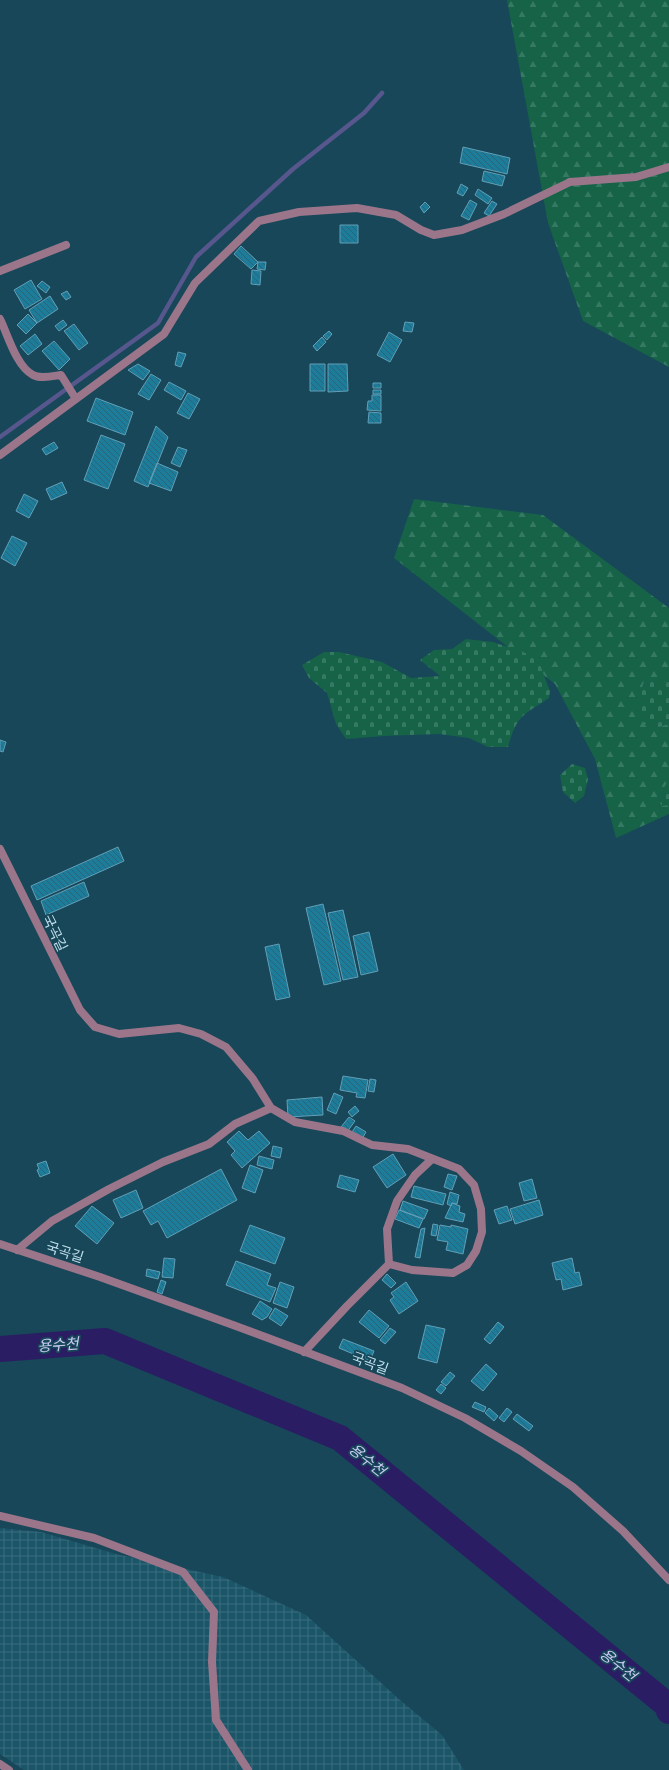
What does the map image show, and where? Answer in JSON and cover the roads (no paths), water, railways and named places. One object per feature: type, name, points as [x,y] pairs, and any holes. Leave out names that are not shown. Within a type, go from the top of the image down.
[{"type":"street","points":[[0,454],[164,334],[195,283],[258,221],[299,212],[357,208],[396,215],[420,230],[434,235],[462,230],[504,214],[570,182],[636,177],[669,167]]},
{"type":"street","points":[[0,271],[66,245]]},
{"type":"street","points":[[0,319],[14,352],[25,368],[34,376],[44,377],[61,375],[75,398]]},
{"type":"street","name":"국곡길","points":[[0,848],[80,1010],[95,1027],[119,1034],[179,1028],[201,1034],[226,1047],[253,1079],[270,1108],[235,1124],[209,1144],[163,1162],[102,1193],[52,1221],[17,1250]]},
{"type":"street","points":[[270,1108],[296,1122],[343,1132],[372,1145],[408,1149],[459,1169],[474,1185],[481,1209],[482,1232],[476,1251],[467,1265],[453,1274],[412,1270],[389,1264]]},
{"type":"street","points":[[304,1352],[389,1264],[387,1229],[397,1201],[415,1175],[432,1159]]},
{"type":"street","name":"국곡길","points":[[0,1244],[100,1277],[402,1388],[465,1418],[521,1451],[573,1487],[623,1531],[669,1580]]},
{"type":"street","points":[[0,1516],[94,1538],[183,1572],[214,1612],[212,1662],[216,1720],[248,1770]]},
{"type":"street","points":[[0,1764],[9,1770]]},
{"type":"waterway","points":[[0,437],[158,323],[196,257],[293,169],[364,113],[382,93]]},
{"type":"waterway","name":"용수천","points":[[0,1349],[105,1341],[340,1438],[667,1705],[669,1711]]}]
